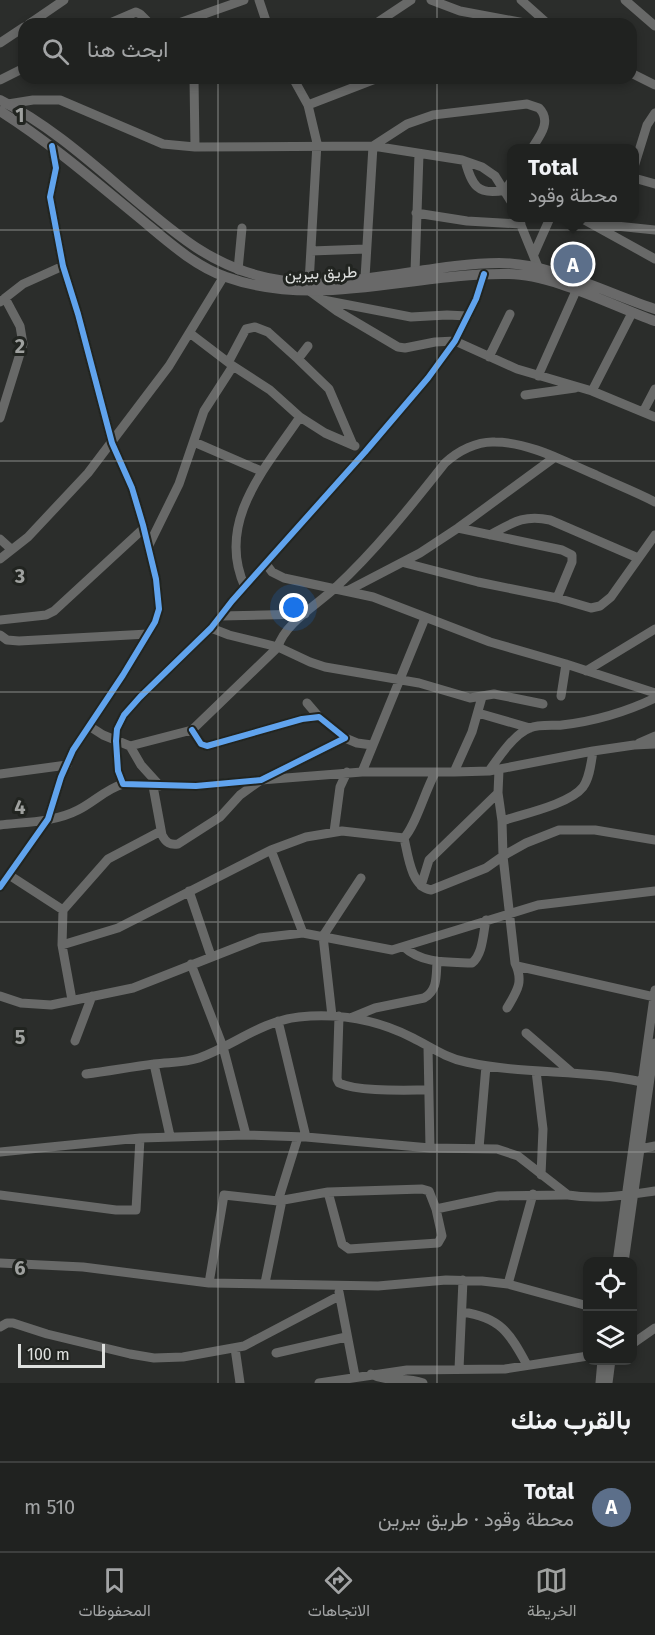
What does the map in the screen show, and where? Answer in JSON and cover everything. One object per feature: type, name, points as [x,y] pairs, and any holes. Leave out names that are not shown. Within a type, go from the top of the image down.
[{"type":"main road","name":"طريق بيرين","points":[[2,105],[175,247],[219,275],[264,288],[314,291],[484,274],[529,275],[655,321]]},
{"type":"main road","name":"طريق بيرين","points":[[2,105],[58,136],[187,242],[238,270],[314,291],[365,278],[498,263],[538,267],[655,309]]},
{"type":"street","points":[[38,18],[64,0]]},
{"type":"street","points":[[191,18],[228,2],[244,0]]},
{"type":"street","points":[[259,0],[265,18]]},
{"type":"street","points":[[384,18],[411,0]]},
{"type":"street","points":[[431,0],[460,11],[498,18]]},
{"type":"street","points":[[521,0],[541,18]]},
{"type":"street","points":[[625,0],[655,27]]},
{"type":"street","points":[[123,18],[138,12],[144,18]]},
{"type":"street","points":[[0,44],[18,31]]},
{"type":"street","points":[[0,80],[18,71]]},
{"type":"street","points":[[637,77],[655,85]]},
{"type":"street","points":[[194,84],[195,147]]},
{"type":"street","points":[[296,84],[308,105],[317,147],[311,251],[314,291],[337,311],[401,348],[455,341],[537,376],[592,391],[655,417]]},
{"type":"street","points":[[308,105],[362,84]]},
{"type":"street","points":[[2,105],[43,99],[60,100],[157,143],[195,147],[373,146],[465,160],[490,172],[507,194]]},
{"type":"street","points":[[373,146],[420,118],[527,104],[539,108],[545,119],[544,129],[535,144]]},
{"type":"street","points":[[639,151],[647,125],[655,113]]},
{"type":"street","points":[[0,887],[48,819],[73,750],[148,634],[158,616],[159,603],[149,545],[132,488],[112,443],[63,266],[50,197],[56,168],[52,146]]},
{"type":"street","points":[[365,278],[373,146]]},
{"type":"street","points":[[415,272],[419,154]]},
{"type":"street","points":[[465,160],[475,186],[493,192],[505,190],[507,187]]},
{"type":"street","points":[[639,179],[655,184]]},
{"type":"street","points":[[416,213],[467,221],[507,221]]},
{"type":"street","points":[[520,222],[538,267]]},
{"type":"street","points":[[534,254],[548,222]]},
{"type":"street","points":[[588,222],[655,259]]},
{"type":"street","points":[[592,224],[655,230]]},
{"type":"street","points":[[238,270],[242,228]]},
{"type":"street","points":[[311,251],[366,249]]},
{"type":"street","points":[[0,418],[23,344],[20,326],[3,300],[23,284],[63,266]]},
{"type":"street","points":[[123,784],[118,771],[116,741],[119,724],[130,707],[211,628],[428,378],[455,341],[479,291],[484,274]]},
{"type":"street","points":[[0,559],[28,537],[66,498],[112,443],[190,334],[217,286],[219,275]]},
{"type":"street","points":[[314,291],[411,317],[468,316]]},
{"type":"street","points":[[537,376],[576,291]]},
{"type":"street","points":[[592,391],[632,313]]},
{"type":"street","points":[[489,357],[510,314]]},
{"type":"street","points":[[149,545],[179,484],[204,411],[231,363],[243,332],[250,327],[268,332],[329,389],[353,445]]},
{"type":"street","points":[[190,334],[270,390],[300,417],[325,433],[365,452]]},
{"type":"street","points":[[298,359],[308,346]]},
{"type":"street","points":[[525,395],[577,388]]},
{"type":"street","points":[[643,412],[655,388]]},
{"type":"street","points":[[245,587],[238,566],[239,527],[246,498],[261,471],[300,417]]},
{"type":"street","points":[[89,726],[129,746],[192,730],[278,647],[285,633],[335,588],[391,528],[445,464],[460,452],[475,445],[492,441],[508,442],[555,457],[655,502]]},
{"type":"street","points":[[194,442],[261,471]]},
{"type":"street","points":[[346,591],[405,563],[458,528],[555,457]]},
{"type":"street","points":[[490,534],[512,523],[534,517],[550,520],[638,558]]},
{"type":"street","points":[[0,620],[46,615],[54,611],[144,528]]},
{"type":"street","points":[[458,528],[562,550],[572,555],[572,562],[557,598]]},
{"type":"street","points":[[405,563],[591,608],[600,606],[611,597],[655,535]]},
{"type":"street","points":[[0,539],[11,549]]},
{"type":"street","points":[[266,564],[272,572],[284,578],[373,597],[490,642],[655,693]]},
{"type":"street","points":[[220,616],[305,614]]},
{"type":"street","points":[[362,772],[425,618]]},
{"type":"street","points":[[211,628],[225,634],[278,647],[318,665],[400,680],[470,698],[494,694],[543,704]]},
{"type":"street","points":[[586,670],[655,629]]},
{"type":"street","points":[[0,635],[7,640],[19,641],[148,634]]},
{"type":"street","points":[[561,696],[566,664]]},
{"type":"street","points":[[454,772],[478,713],[482,697]]},
{"type":"street","points":[[478,713],[530,728],[604,717],[628,710],[655,698]]},
{"type":"street","points":[[307,703],[319,717],[345,738],[357,743],[372,745]]},
{"type":"street","points":[[192,730],[201,744],[207,746],[302,719],[319,717]]},
{"type":"street","points":[[507,1008],[519,988],[503,856],[502,821],[494,770],[504,751],[530,728]]},
{"type":"street","points":[[634,745],[655,736]]},
{"type":"street","points":[[129,746],[157,786],[161,831],[166,842],[178,844],[220,817],[240,795],[261,780],[345,738]]},
{"type":"street","points":[[0,825],[48,819],[78,811],[112,787],[123,784],[196,786],[347,772],[435,773],[494,770],[592,751],[655,744]]},
{"type":"street","points":[[502,821],[554,804],[578,792],[588,777],[592,751]]},
{"type":"street","points":[[0,774],[67,765]]},
{"type":"street","points":[[334,832],[340,787],[347,772]]},
{"type":"street","points":[[404,838],[411,828],[435,773]]},
{"type":"street","points":[[422,886],[429,860],[498,793]]},
{"type":"street","points":[[404,838],[415,877],[422,886],[431,890],[486,868],[526,843],[559,830],[595,830],[655,840]]},
{"type":"street","points":[[72,1000],[62,945],[63,910],[108,859],[161,831]]},
{"type":"street","points":[[62,945],[118,928],[271,849],[306,837],[334,832],[358,832],[404,838]]},
{"type":"street","points":[[271,849],[303,933]]},
{"type":"street","points":[[9,875],[63,910]]},
{"type":"street","points":[[361,878],[323,936],[336,1016],[339,1083],[375,1088],[428,1090]]},
{"type":"street","points":[[189,891],[211,956]]},
{"type":"street","points":[[0,996],[33,1005],[51,1005],[133,988],[260,938],[303,933],[392,950],[486,920],[551,903],[655,891]]},
{"type":"street","points":[[404,947],[412,953],[437,961],[472,963],[481,948],[486,920]]},
{"type":"street","points":[[353,1017],[365,1011],[429,995],[435,986],[437,961]]},
{"type":"street","points":[[191,964],[223,1047],[246,1135]]},
{"type":"street","points":[[517,966],[655,995],[642,1082],[624,1257]]},
{"type":"street","points":[[75,1041],[92,996]]},
{"type":"street","points":[[87,1074],[197,1058],[264,1025],[296,1017],[336,1016],[353,1017],[393,1030],[455,1060],[486,1066],[604,1075],[642,1082]]},
{"type":"street","points":[[265,1283],[280,1201],[302,1137],[278,1021]]},
{"type":"street","points":[[526,1032],[571,1072]]},
{"type":"street","points":[[618,1257],[640,1149],[655,1043]]},
{"type":"street","points":[[428,1047],[430,1148]]},
{"type":"street","points":[[154,1064],[170,1136]]},
{"type":"street","points":[[478,1148],[486,1066]]},
{"type":"street","points":[[536,1071],[543,1129],[541,1174]]},
{"type":"street","points":[[0,1152],[140,1138],[246,1135],[302,1137],[430,1148],[497,1149],[518,1156],[568,1195]]},
{"type":"street","points":[[0,1195],[116,1210],[136,1210],[140,1138]]},
{"type":"street","points":[[640,1149],[655,1146]]},
{"type":"street","points":[[209,1283],[224,1195],[280,1201],[328,1192],[422,1188],[429,1191],[442,1236],[438,1243],[349,1249],[342,1244],[328,1192]]},
{"type":"street","points":[[436,1209],[486,1197],[533,1194],[605,1198],[655,1191]]},
{"type":"street","points":[[508,1284],[533,1194]]},
{"type":"street","points":[[0,1263],[83,1267],[185,1281],[265,1283],[339,1291],[463,1281],[508,1284],[583,1305]]},
{"type":"street","points":[[459,1369],[463,1281]]},
{"type":"street","points":[[339,1291],[355,1376]]},
{"type":"street","points":[[0,1327],[13,1323],[89,1345],[154,1358],[183,1357],[235,1348],[261,1338],[339,1291]]},
{"type":"street","points":[[462,1312],[486,1316],[505,1329],[527,1365]]},
{"type":"street","points":[[637,1341],[655,1328]]},
{"type":"street","points":[[276,1353],[346,1337]]},
{"type":"street","points":[[235,1348],[240,1383]]},
{"type":"street","points":[[319,1383],[371,1374],[425,1369],[498,1369],[583,1357]]},
{"type":"street","points":[[600,1383],[602,1365]]},
{"type":"street","points":[[608,1383],[610,1365]]},
{"type":"street","points":[[371,1374],[385,1380],[408,1379],[423,1383]]},
{"type":"cycle path","points":[[0,887],[48,819],[61,777],[73,750],[123,675],[155,622],[159,609],[156,579],[143,525],[132,488],[112,443],[63,266],[50,197],[56,168],[52,146]]},
{"type":"cycle path","points":[[192,730],[201,744],[207,746],[302,719],[319,717],[345,738],[261,780],[196,786],[123,784],[118,771],[117,729],[124,715],[211,628],[232,601],[428,378],[455,341],[476,299],[484,274]]},
{"type":"place","name":"Total","points":[[573,264]]}]
